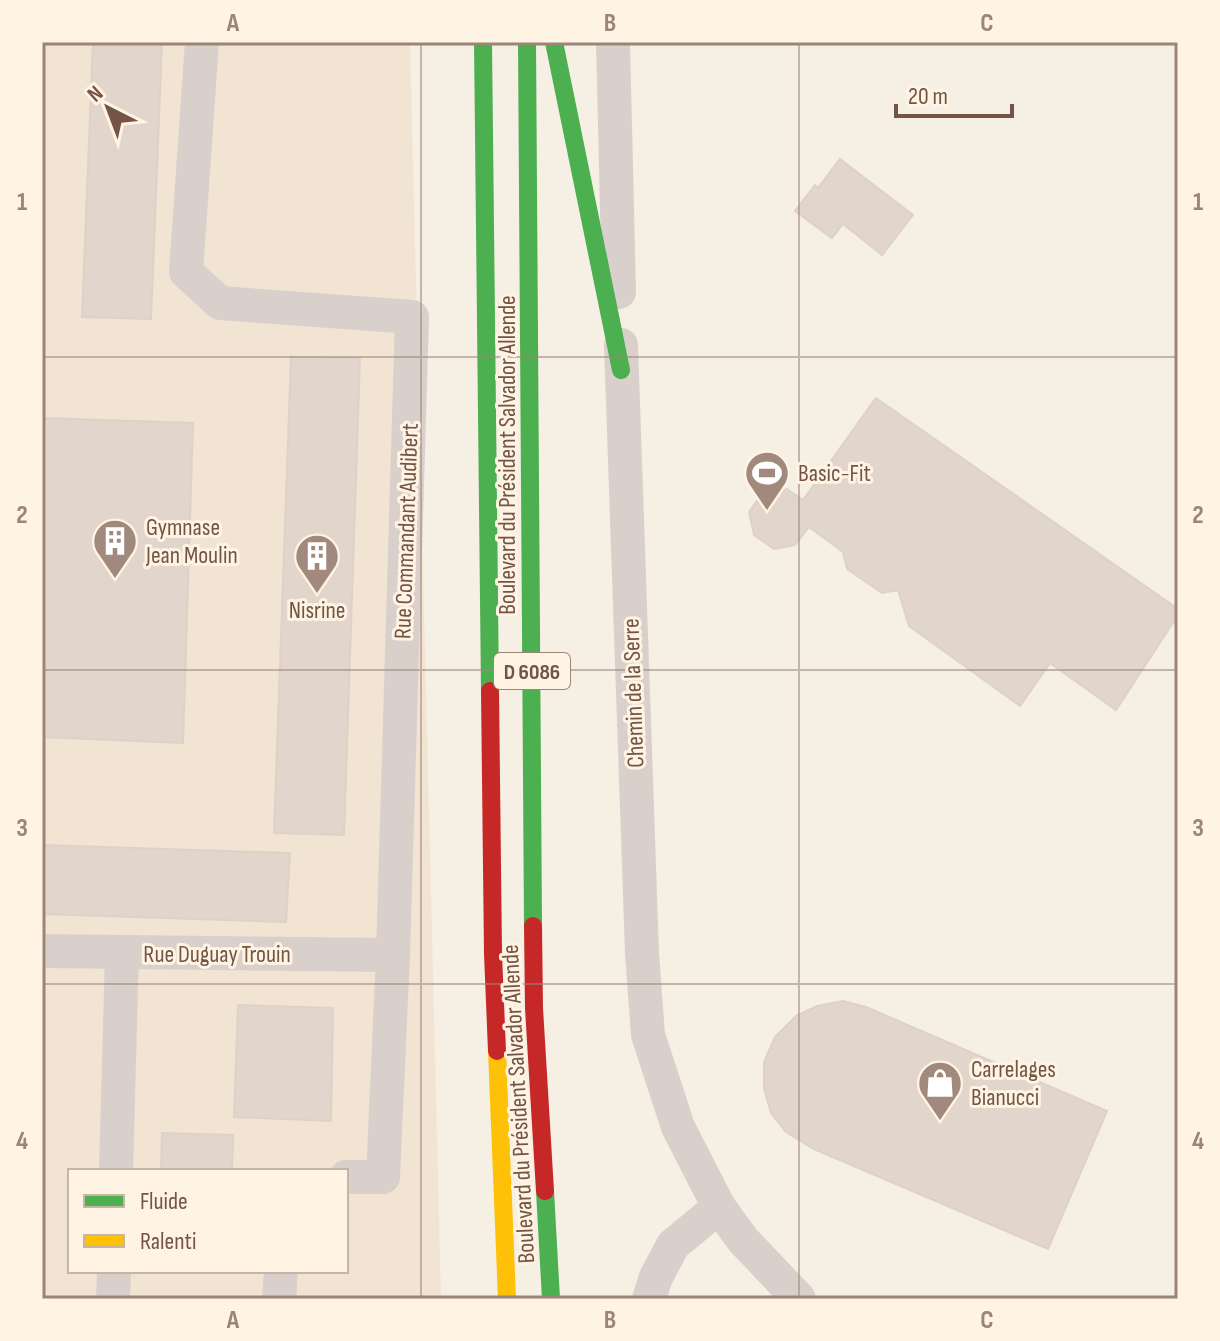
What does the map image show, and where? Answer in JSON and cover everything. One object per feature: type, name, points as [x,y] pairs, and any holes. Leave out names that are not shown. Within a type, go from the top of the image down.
[{"type":"main road","name":"Boulevard du Président Salvador Allende","points":[[483,42],[493,954],[507,1299]]},
{"type":"main road","name":"Boulevard du Président Salvador Allende","points":[[527,42],[534,1008],[551,1299]]},
{"type":"main road","points":[[554,42],[621,370]]},
{"type":"street","name":"Rue Commandant Audibert","points":[[202,42],[186,272],[220,303],[412,317],[393,955],[383,1177],[348,1177]]},
{"type":"street","name":"Chemin de la Serre","points":[[613,42],[621,370],[642,953],[648,1035],[678,1127],[719,1207],[743,1240],[799,1299]]},
{"type":"street","name":"Rue Duguay Trouin","points":[[42,951],[393,955]]},
{"type":"street","points":[[116,1169],[122,953]]},
{"type":"street","points":[[649,1299],[656,1277],[673,1245],[719,1207]]},
{"type":"street","points":[[113,1299],[114,1273]]},
{"type":"street","points":[[279,1299],[281,1273]]},
{"type":"shaded area","points":[[42,42],[410,42],[441,1299],[42,1299]]},
{"type":"building","points":[[93,42],[162,42],[151,319],[82,317]]},
{"type":"building","points":[[840,159],[913,215],[882,255],[843,224],[832,238],[795,211]]},
{"type":"building","name":"Nisrine","points":[[291,357],[360,358],[344,835],[274,833]]},
{"type":"building","points":[[876,398],[1178,609],[1178,615],[1116,710],[1050,663],[1020,706],[909,626],[898,590],[882,593],[847,569],[843,552],[809,527],[795,545],[774,549],[754,535],[749,512],[762,494],[787,489],[803,500]]},
{"type":"building","name":"Gymnase Jean Moulin","points":[[42,418],[193,423],[183,743],[42,737]]},
{"type":"building","points":[[42,845],[290,853],[286,922],[42,914]]},
{"type":"building","name":"Carrelages Bianucci","points":[[843,1001],[866,1007],[1107,1111],[1048,1249],[814,1149],[786,1132],[771,1113],[764,1088],[764,1062],[775,1037],[796,1016],[817,1006]]},
{"type":"building","points":[[238,1005],[333,1008],[331,1121],[234,1117]]},
{"type":"building","points":[[162,1133],[233,1135],[232,1169],[161,1169]]},
{"type":"traffic: fast","points":[[483,42],[490,691]]},
{"type":"traffic: fast","points":[[527,42],[533,926]]},
{"type":"traffic: fast","points":[[554,42],[621,370]]},
{"type":"traffic: fast","points":[[545,1191],[551,1299]]},
{"type":"traffic: slow","points":[[497,1051],[507,1299]]},
{"type":"traffic: jam","points":[[490,691],[497,1051]]},
{"type":"traffic: jam","points":[[533,926],[534,1008],[545,1191]]},
{"type":"place","name":"Basic-Fit","points":[[767,512]]},
{"type":"place","name":"Gymnase Jean Moulin","points":[[115,580]]},
{"type":"place","name":"Nisrine","points":[[317,595]]},
{"type":"place","name":"Carrelages Bianucci","points":[[940,1122]]}]
